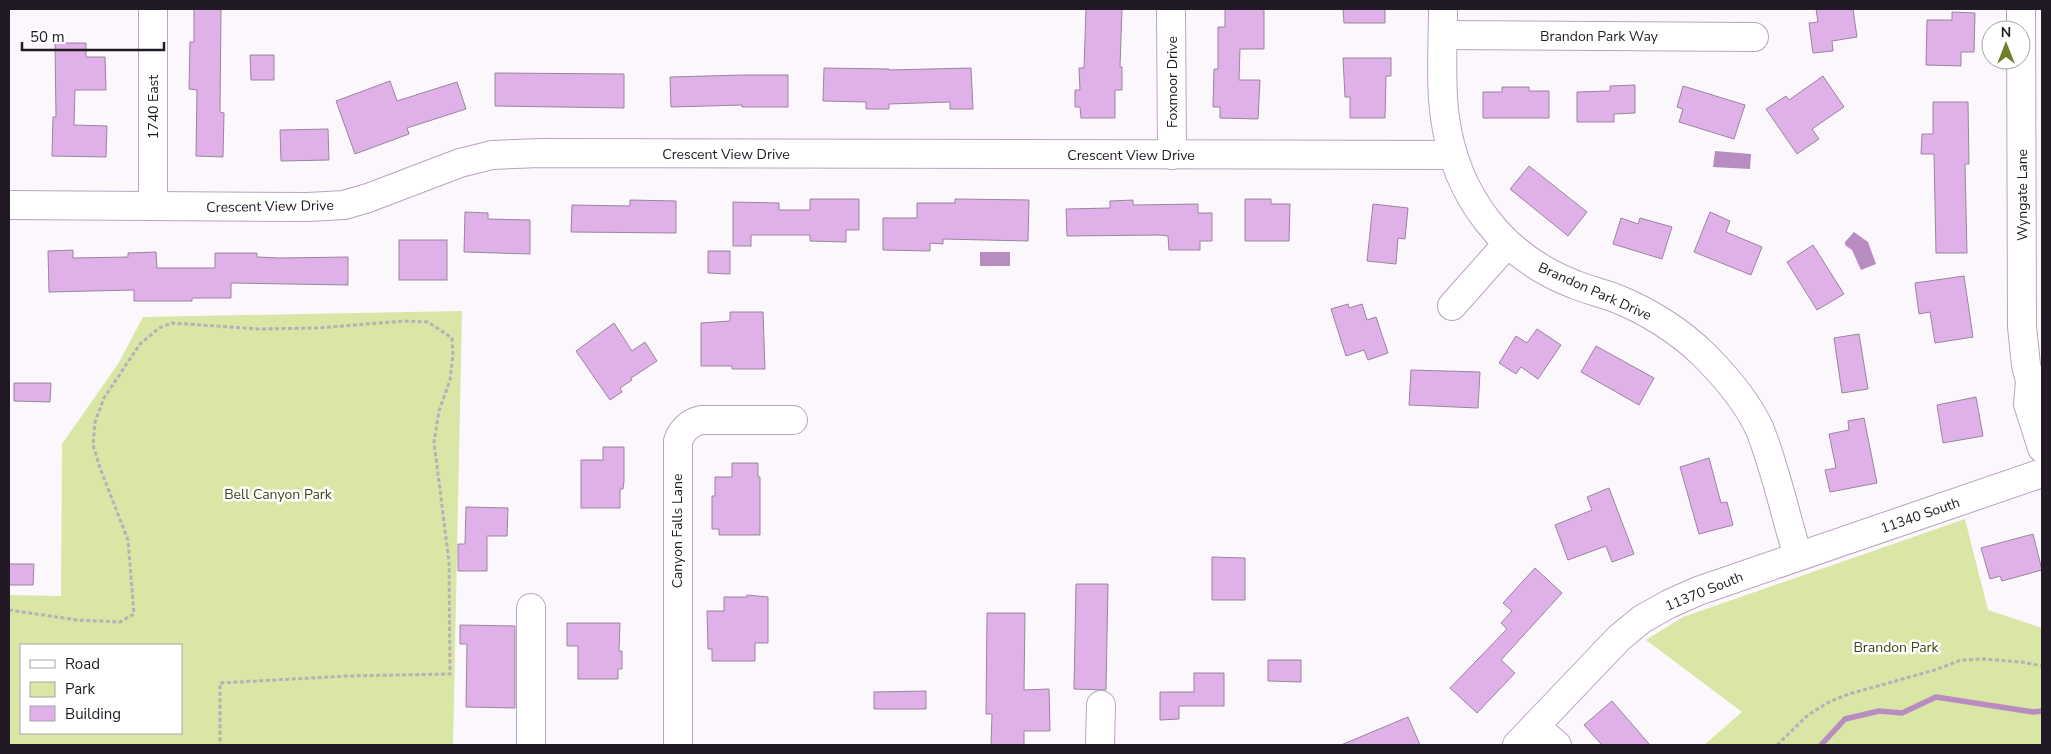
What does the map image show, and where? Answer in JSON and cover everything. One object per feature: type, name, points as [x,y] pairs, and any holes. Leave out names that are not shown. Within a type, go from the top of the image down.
[{"type":"street","name":"1740 East","points":[[152,9],[153,206]]},
{"type":"street","name":"Foxmoor Drive","points":[[1172,9],[1172,155]]},
{"type":"street","name":"Brandon Park Drive","points":[[1443,9],[1445,117],[1452,155],[1464,187],[1484,217],[1508,244],[1539,267],[1574,284],[1616,298],[1663,322],[1703,354],[1734,388],[1759,429],[1798,556]]},
{"type":"street","name":"Brandon Park Way","points":[[1443,35],[1754,37]]},
{"type":"street","name":"Wyngate Lane","points":[[2022,70],[2022,327],[2026,364],[2036,390],[2028,396],[2030,411],[2042,448]]},
{"type":"street","name":"Crescent View Drive","points":[[9,205],[308,207],[344,204],[368,198],[460,164],[492,155],[569,153],[1452,155]]},
{"type":"street","points":[[1452,306],[1508,244]]},
{"type":"street","name":"Canyon Falls Lane","points":[[678,745],[678,441],[684,430],[694,422],[701,420],[793,420]]},
{"type":"street","name":"11340 South","points":[[1798,556],[2042,473]]},
{"type":"street","name":"11370 South","points":[[1526,736],[1619,638],[1642,619],[1698,591],[1798,556]]},
{"type":"street","points":[[531,608],[531,745]]},
{"type":"street","points":[[1100,745],[1101,705]]},
{"type":"street","points":[[1526,736],[1557,745]]},
{"type":"path","points":[[9,610],[77,620],[111,622],[120,622],[134,614],[128,540],[93,446],[95,422],[104,398],[140,344],[159,328],[172,323],[259,329],[317,328],[405,321],[428,322],[452,338],[453,355],[450,380],[438,411],[434,442],[449,562],[450,674],[348,676],[220,683],[220,745]]},
{"type":"path","points":[[1776,745],[1808,715],[1828,702],[1849,694],[1938,669],[1961,660],[1983,659],[2042,666]]},
{"type":"green space","name":"Bell Canyon Park","points":[[462,311],[453,745],[9,745],[9,595],[61,596],[62,444],[118,364],[143,317]]},
{"type":"green space","name":"Brandon Park","points":[[1965,519],[1988,610],[2042,628],[2042,745],[1704,745],[1742,712],[1646,640],[1683,617]]},
{"type":"shaded area","points":[[1715,151],[1751,154],[1750,169],[1713,167]]},
{"type":"shaded area","points":[[1854,232],[1868,242],[1876,264],[1861,270],[1852,250],[1845,245],[1845,242]]},
{"type":"shaded area","points":[[980,252],[1010,252],[1010,266],[980,266]]},
{"type":"building","points":[[194,9],[221,9],[220,112],[224,113],[223,157],[196,156],[197,90],[189,89],[190,42],[194,42]]},
{"type":"building","points":[[1086,9],[1122,9],[1120,67],[1122,67],[1122,90],[1115,90],[1115,118],[1081,118],[1080,107],[1075,107],[1075,90],[1080,90],[1079,68],[1084,68]]},
{"type":"building","points":[[1225,9],[1264,9],[1264,49],[1240,49],[1239,80],[1260,80],[1258,119],[1220,118],[1220,107],[1213,107],[1214,69],[1218,69],[1218,27],[1225,27]]},
{"type":"building","points":[[1343,9],[1385,9],[1385,23],[1344,23]]},
{"type":"building","points":[[1816,9],[1853,9],[1857,37],[1832,41],[1833,51],[1813,53],[1809,23],[1818,22]]},
{"type":"building","points":[[1952,12],[1975,13],[1974,52],[1961,52],[1961,66],[1926,65],[1927,20],[1952,20]]},
{"type":"building","points":[[55,43],[86,43],[86,57],[105,57],[106,90],[75,90],[74,125],[107,126],[106,157],[52,156],[53,117],[56,117]]},
{"type":"building","points":[[250,55],[274,55],[274,80],[251,80]]},
{"type":"building","points":[[1343,58],[1391,58],[1391,76],[1386,76],[1385,118],[1350,118],[1350,97],[1345,97]]},
{"type":"building","points":[[824,68],[889,70],[971,68],[973,109],[950,109],[950,102],[889,104],[889,109],[866,109],[866,102],[823,101]]},
{"type":"building","points":[[495,73],[624,74],[624,108],[495,106]]},
{"type":"building","points":[[788,75],[788,107],[742,107],[742,105],[671,107],[670,77]]},
{"type":"building","points":[[1823,76],[1844,107],[1812,129],[1819,139],[1797,154],[1766,109],[1786,96],[1789,100]]},
{"type":"building","points":[[390,81],[397,101],[457,82],[466,109],[407,128],[409,134],[355,154],[336,101]]},
{"type":"building","points":[[1635,85],[1635,113],[1614,114],[1614,122],[1577,122],[1577,92],[1610,91],[1610,86]]},
{"type":"building","points":[[1683,86],[1745,105],[1734,139],[1679,122],[1683,109],[1677,107]]},
{"type":"building","points":[[1502,87],[1529,87],[1529,91],[1549,91],[1549,118],[1483,118],[1483,92],[1502,92]]},
{"type":"building","points":[[1933,102],[1968,102],[1969,164],[1965,164],[1967,253],[1936,253],[1934,154],[1921,154],[1922,134],[1933,134]]},
{"type":"building","points":[[328,129],[329,160],[281,161],[280,130]]},
{"type":"building","points":[[1529,166],[1587,212],[1568,236],[1510,189]]},
{"type":"building","points":[[810,199],[859,199],[859,230],[846,230],[846,242],[810,241],[810,235],[751,235],[751,246],[733,246],[733,202],[779,203],[779,210],[810,210]]},
{"type":"building","points":[[955,199],[1029,200],[1028,241],[943,239],[943,244],[930,243],[930,251],[883,250],[883,218],[917,218],[917,203],[955,203]]},
{"type":"building","points":[[1245,199],[1271,199],[1271,204],[1290,204],[1289,241],[1245,241]]},
{"type":"building","points":[[630,200],[676,201],[676,233],[571,232],[572,205],[630,206]]},
{"type":"building","points":[[1133,200],[1133,205],[1198,204],[1198,213],[1212,213],[1212,241],[1200,241],[1200,250],[1169,250],[1168,236],[1067,236],[1066,209],[1110,208],[1110,201]]},
{"type":"building","points":[[1373,204],[1408,208],[1405,239],[1398,238],[1396,264],[1367,261]]},
{"type":"building","points":[[465,212],[488,213],[488,219],[530,220],[530,254],[464,252]]},
{"type":"building","points":[[1710,212],[1730,221],[1726,232],[1762,247],[1751,275],[1694,252]]},
{"type":"building","points":[[1621,218],[1638,224],[1640,218],[1672,227],[1662,259],[1613,244]]},
{"type":"building","points":[[399,240],[447,240],[447,280],[399,280]]},
{"type":"building","points":[[1813,245],[1844,294],[1817,310],[1787,262]]},
{"type":"building","points":[[73,250],[73,258],[128,257],[128,253],[156,252],[157,268],[215,268],[215,253],[257,253],[257,257],[280,258],[348,257],[348,285],[231,283],[231,298],[192,298],[192,301],[134,301],[134,290],[49,292],[48,251]]},
{"type":"building","points":[[708,251],[730,251],[730,274],[708,273]]},
{"type":"building","points":[[1964,276],[1973,337],[1935,343],[1930,312],[1919,314],[1915,283]]},
{"type":"building","points":[[1348,304],[1349,308],[1362,304],[1367,320],[1376,317],[1388,353],[1368,360],[1364,350],[1346,356],[1331,309]]},
{"type":"building","points":[[730,312],[763,312],[765,369],[732,369],[732,366],[701,366],[701,323],[730,321]]},
{"type":"building","points":[[614,323],[632,351],[645,342],[657,361],[631,378],[632,380],[620,388],[622,392],[610,400],[576,351]]},
{"type":"building","points":[[1537,329],[1561,345],[1538,379],[1521,367],[1516,374],[1499,363],[1516,336],[1527,343]]},
{"type":"building","points":[[1859,334],[1868,389],[1842,393],[1834,338]]},
{"type":"building","points":[[1596,346],[1654,378],[1639,405],[1581,372]]},
{"type":"building","points":[[1411,370],[1480,372],[1478,408],[1409,405]]},
{"type":"building","points":[[14,383],[51,383],[50,402],[14,401]]},
{"type":"building","points":[[1976,397],[1983,436],[1943,443],[1937,405]]},
{"type":"building","points":[[1864,418],[1877,483],[1830,492],[1825,470],[1836,468],[1829,434],[1849,430],[1848,421]]},
{"type":"building","points":[[603,447],[624,447],[624,481],[623,489],[620,489],[620,508],[581,508],[581,460],[603,460]]},
{"type":"building","points":[[1709,458],[1721,503],[1727,502],[1733,525],[1699,534],[1680,467]]},
{"type":"building","points":[[732,463],[758,463],[758,477],[760,477],[760,535],[719,535],[719,529],[712,529],[712,496],[715,496],[715,477],[732,477]]},
{"type":"building","points":[[1609,488],[1634,554],[1612,562],[1606,546],[1568,560],[1555,525],[1592,510],[1587,497]]},
{"type":"building","points":[[466,507],[508,508],[507,536],[487,536],[487,571],[458,571],[458,544],[465,544]]},
{"type":"building","points":[[2033,534],[2042,570],[2002,581],[2000,576],[1990,579],[1981,548]]},
{"type":"building","points":[[1212,557],[1245,558],[1245,600],[1212,600]]},
{"type":"building","points":[[9,564],[34,564],[33,585],[9,585]]},
{"type":"building","points":[[1535,568],[1562,593],[1501,660],[1515,673],[1477,713],[1450,688],[1507,629],[1501,623],[1512,611],[1503,603]]},
{"type":"building","points":[[1076,584],[1108,584],[1106,690],[1074,689]]},
{"type":"building","points":[[747,595],[768,597],[768,643],[755,643],[755,661],[712,661],[712,649],[708,649],[707,611],[724,611],[724,597],[747,597]]},
{"type":"building","points":[[987,613],[1025,613],[1024,690],[1049,689],[1050,731],[1024,731],[1024,745],[991,745],[992,714],[986,714]]},
{"type":"building","points":[[567,623],[620,623],[619,651],[622,651],[622,669],[618,669],[618,679],[578,679],[578,646],[567,646]]},
{"type":"building","points":[[460,625],[515,626],[515,708],[466,707],[467,644],[460,644]]},
{"type":"building","points":[[1268,660],[1301,660],[1301,682],[1268,681]]},
{"type":"building","points":[[1194,673],[1224,673],[1224,706],[1179,706],[1179,719],[1160,720],[1160,692],[1194,692]]},
{"type":"building","points":[[926,691],[926,709],[874,709],[874,692]]},
{"type":"building","points":[[1612,701],[1650,745],[1602,745],[1584,725]]},
{"type":"building","points":[[1408,717],[1420,745],[1341,745]]},
{"type":"waterway","points":[[1821,745],[1845,719],[1879,711],[1902,713],[1936,697],[2033,712],[2042,711]]}]
